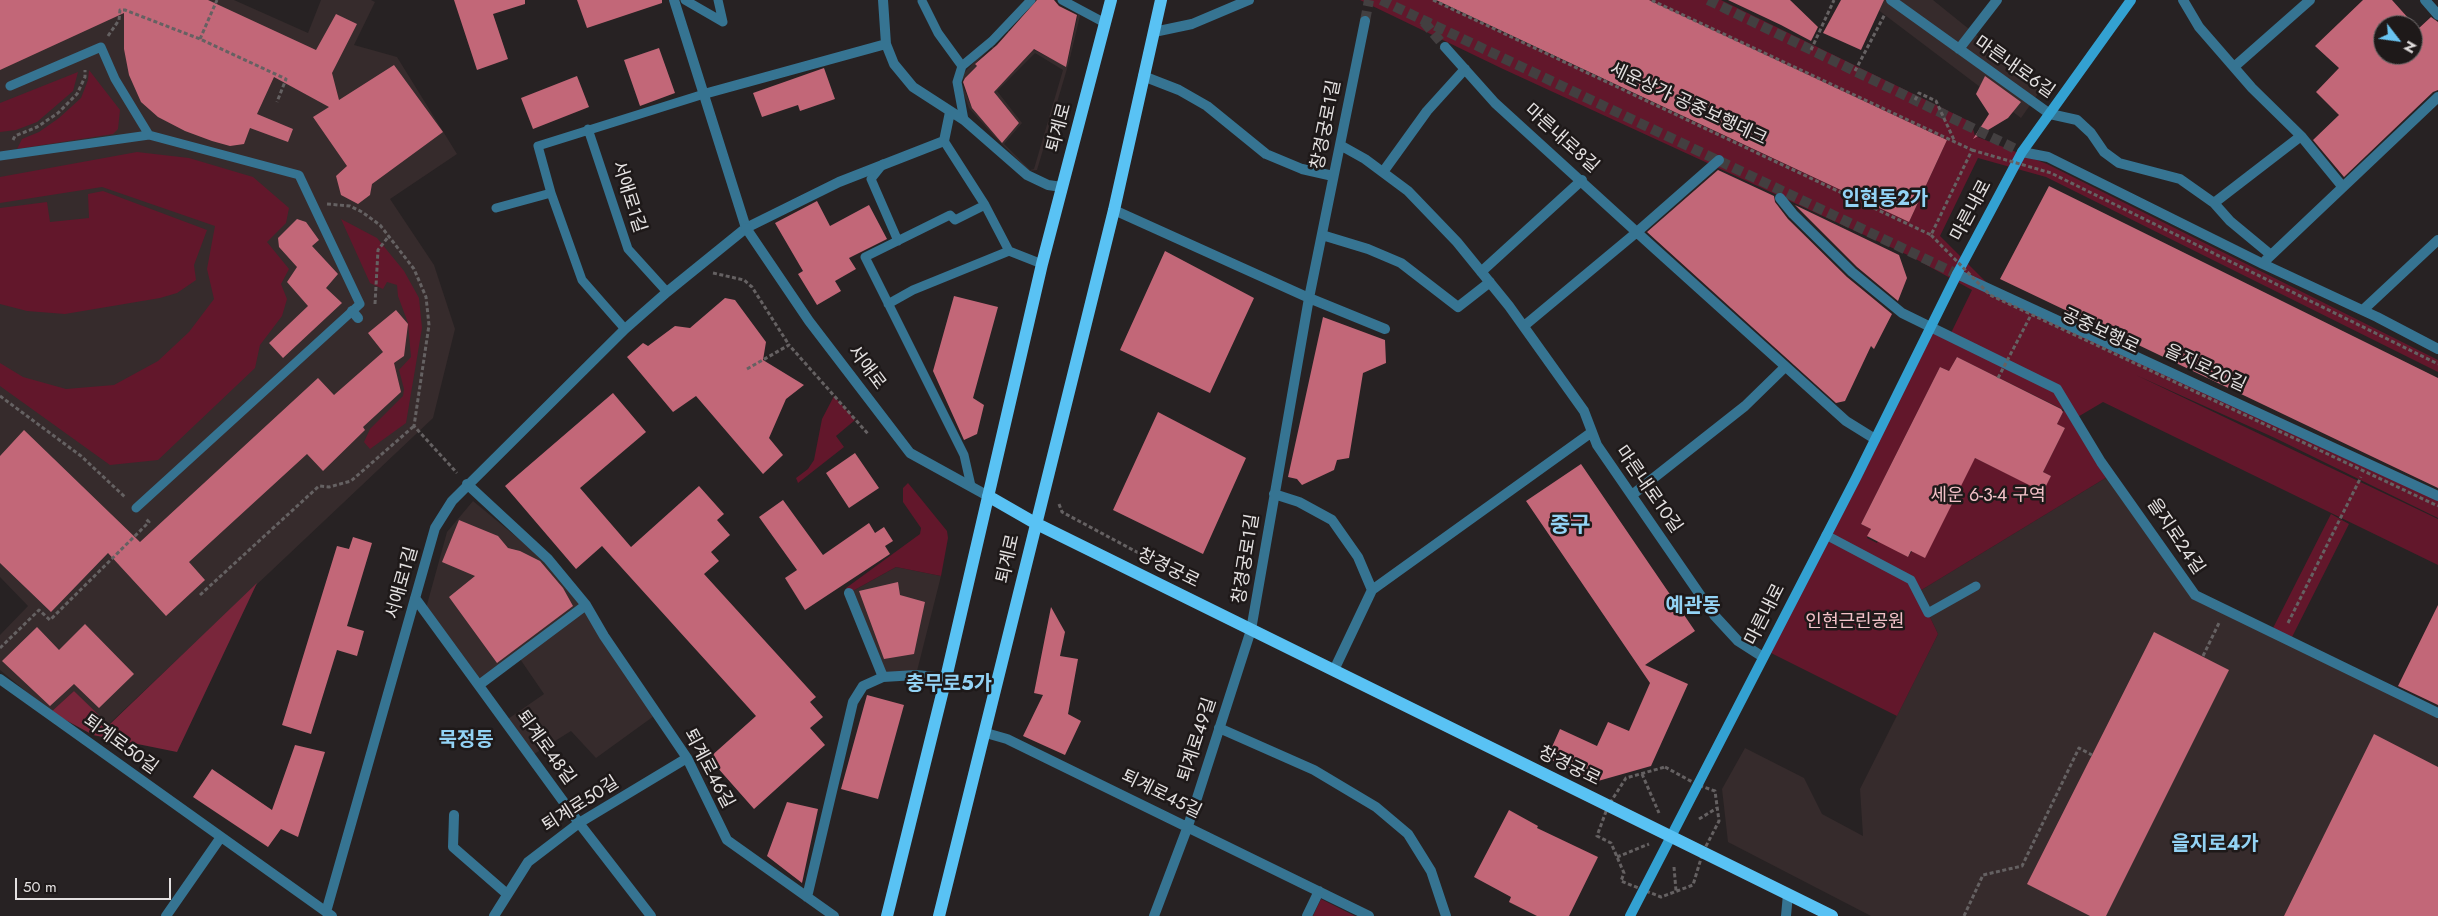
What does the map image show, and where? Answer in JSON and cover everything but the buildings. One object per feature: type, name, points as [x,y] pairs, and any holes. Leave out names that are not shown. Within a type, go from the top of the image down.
[{"type":"main road","name":"퇴계로","points":[[887,916],[946,678],[1042,264],[1111,0]]},
{"type":"main road","name":"퇴계로","points":[[940,916],[986,733],[1035,523],[1114,210],[1161,0]]},
{"type":"main road","name":"마른내로","points":[[1630,916],[1875,439],[1929,328],[2022,152],[2131,0]]},
{"type":"main road","name":"창경궁로","points":[[988,496],[1035,523],[1832,916]]},
{"type":"street","name":"서애로","points":[[674,0],[746,228],[809,321],[910,453],[988,496]]},
{"type":"street","points":[[883,0],[886,44],[894,64],[913,87],[964,120],[1028,175],[1048,185],[1062,187]]},
{"type":"street","points":[[1154,32],[1192,24],[1249,0]]},
{"type":"street","name":"마른내로6길","points":[[1892,0],[2050,114]]},
{"type":"street","name":"마른내로6길","points":[[1959,49],[1997,0]]},
{"type":"street","points":[[2183,0],[2199,27],[2234,67],[2301,136],[2342,186]]},
{"type":"street","points":[[2234,67],[2310,0]]},
{"type":"street","points":[[2425,0],[2438,15]]},
{"type":"street","name":"창경궁로1길","points":[[1251,630],[1309,298],[1365,21]]},
{"type":"street","points":[[704,94],[886,44]]},
{"type":"street","name":"마른내로8길","points":[[1445,47],[1495,103],[1846,421],[1875,439]]},
{"type":"street","points":[[1383,172],[1427,111],[1465,69]]},
{"type":"street","points":[[1143,76],[1178,90],[1207,106],[1266,154],[1302,169],[1333,176]]},
{"type":"street","points":[[2263,264],[2342,186],[2438,97]]},
{"type":"street","points":[[746,228],[839,182],[944,141],[950,112]]},
{"type":"street","points":[[2050,114],[2077,120],[2091,133],[2104,152],[2119,163],[2180,179],[2214,203],[2230,221],[2271,255]]},
{"type":"street","points":[[2214,203],[2301,136]]},
{"type":"street","name":"마른내로10길","points":[[1340,144],[1366,159],[1408,190],[1457,242],[1482,272],[1524,326],[1584,411],[1597,445],[1714,615],[1738,641],[1763,657]]},
{"type":"street","points":[[2022,152],[2048,157],[2263,264],[2363,310],[2438,349]]},
{"type":"street","points":[[1524,326],[1637,232],[1719,160]]},
{"type":"street","points":[[1482,272],[1582,180]]},
{"type":"street","points":[[1780,198],[1793,214],[1852,272],[1902,313],[1929,328]]},
{"type":"street","points":[[1114,210],[1309,298],[1385,329]]},
{"type":"street","name":"서애로1길","points":[[329,914],[435,528],[452,501],[467,484],[624,329],[746,228]]},
{"type":"street","points":[[1322,234],[1368,249],[1401,263],[1458,308],[1490,282]]},
{"type":"street","points":[[2363,310],[2438,240]]},
{"type":"street","name":"을지로20길","points":[[1957,274],[2438,496]]},
{"type":"street","name":"을지로24길","points":[[1929,328],[2057,389],[2101,462],[2195,596],[2438,713]]},
{"type":"street","points":[[1632,495],[1745,406],[1785,367]]},
{"type":"street","points":[[1334,670],[1372,590],[1592,432]]},
{"type":"street","name":"퇴계로46길","points":[[467,484],[548,559],[586,604],[604,636],[687,758],[727,840],[834,916]]},
{"type":"street","name":"창경궁로1길","points":[[1274,494],[1299,502],[1332,520],[1358,557],[1372,590]]},
{"type":"street","points":[[849,593],[883,677]]},
{"type":"street","name":"퇴계로48길","points":[[415,598],[579,823],[651,916]]},
{"type":"street","points":[[479,685],[586,604]]},
{"type":"street","name":"퇴계로49길","points":[[1154,916],[1188,826],[1251,630]]},
{"type":"street","points":[[806,897],[853,702],[863,686],[883,677],[916,675],[946,678]]},
{"type":"street","name":"퇴계로50길","points":[[0,679],[329,914]]},
{"type":"street","points":[[1219,728],[1314,770],[1376,807],[1408,834],[1430,871],[1446,916]]},
{"type":"street","name":"퇴계로45길","points":[[986,733],[1008,739],[1368,916]]},
{"type":"street","name":"퇴계로50길","points":[[494,916],[528,862],[579,823],[687,758]]},
{"type":"street","points":[[454,815],[453,847],[507,894]]},
{"type":"street","points":[[166,916],[221,837]]},
{"type":"street","points":[[1308,916],[1319,891]]},
{"type":"street","points":[[1786,916],[1788,894]]},
{"type":"lane","points":[[685,0],[723,22],[718,0]]},
{"type":"lane","points":[[964,120],[957,82],[962,66],[992,41],[1031,0]]},
{"type":"lane","points":[[1062,0],[1105,23]]},
{"type":"lane","points":[[922,1],[938,33],[962,66]]},
{"type":"lane","points":[[10,86],[101,47],[115,78],[149,135]]},
{"type":"lane","points":[[624,329],[582,280],[538,146],[704,94]]},
{"type":"lane","name":"서애로1길","points":[[588,129],[628,249],[667,292]]},
{"type":"lane","points":[[3,156],[149,135],[299,176],[360,304],[355,314],[136,508]]},
{"type":"lane","points":[[944,141],[985,205],[1009,251],[1042,264]]},
{"type":"lane","points":[[883,164],[871,179],[898,242]]},
{"type":"lane","points":[[496,208],[552,193]]},
{"type":"lane","points":[[971,486],[964,455],[865,257],[950,215],[955,220],[985,205]]},
{"type":"lane","points":[[888,304],[913,290],[1009,251]]},
{"type":"lane","points":[[1826,535],[1911,580],[1928,613],[1976,586]]},
{"type":"path","points":[[200,40],[217,0]]},
{"type":"path","name":"세운상가 공중보행데크","points":[[1433,0],[1931,235]]},
{"type":"path","points":[[1651,0],[1972,150],[2051,173],[2438,364]]},
{"type":"path","points":[[1811,50],[1834,0]]},
{"type":"path","points":[[1855,71],[1892,0]]},
{"type":"path","points":[[101,47],[118,20],[120,10],[125,10],[200,40],[286,79],[276,102]]},
{"type":"path","points":[[3,156],[15,136],[37,127],[58,114],[77,94],[85,76],[84,54]]},
{"type":"path","points":[[1915,100],[1919,93],[1936,101],[1955,142]]},
{"type":"path","points":[[1931,235],[1972,150]]},
{"type":"path","points":[[200,595],[319,486],[329,487],[351,481],[414,426],[428,326],[426,297],[414,269],[380,225],[362,212],[350,206],[312,202]]},
{"type":"path","name":"공중보행로","points":[[1931,235],[1990,295],[2438,506]]},
{"type":"path","points":[[377,298],[378,250],[389,236]]},
{"type":"path","points":[[704,262],[714,275],[744,280],[752,287],[789,345],[868,435]]},
{"type":"path","points":[[1998,378],[2031,315]]},
{"type":"path","points":[[747,369],[789,345]]},
{"type":"path","points":[[0,396],[81,456],[149,522],[50,620],[39,610],[0,648]]},
{"type":"path","points":[[414,426],[467,484]]},
{"type":"path","points":[[2281,636],[2369,464]]},
{"type":"path","points":[[2203,656],[2225,610]]},
{"type":"path","points":[[1964,916],[1983,875],[2022,866],[2079,748],[2092,755]]},
{"type":"shaded area","points":[[0,0],[234,0],[308,33],[321,0],[371,0],[375,2],[354,45],[397,57],[457,154],[390,199],[434,265],[455,329],[433,418],[108,725],[74,691],[51,712],[0,670],[0,635],[28,606],[0,577]]},
{"type":"shaded area","points":[[1034,0],[1037,0],[1008,30],[1030,48],[1062,64],[1068,60],[1078,14],[1054,0],[1078,13],[1080,16],[1069,62],[1037,170],[1029,171],[969,108],[959,82],[962,75]],"holes":[[[1007,31],[1030,53],[1014,71],[993,46]],[[991,47],[1012,72],[996,89],[975,64]],[[1035,53],[1063,70],[1034,169],[1030,170],[1004,144],[1022,123],[997,91]],[[975,68],[1019,123],[1002,142],[972,108],[961,81]]]},
{"type":"shaded area","points":[[1865,0],[1933,0],[2042,88],[2021,118]]},
{"type":"shaded area","points":[[2112,474],[2195,595],[2438,713],[2438,916],[1871,916],[1728,842],[1722,789],[1745,748],[1804,778],[1822,814],[1863,836],[1860,789],[1938,634],[1918,592]]},
{"type":"shaded area","points":[[473,501],[559,572],[654,716],[596,758],[571,731],[531,756],[505,721],[544,694],[518,656],[479,685],[425,612],[447,532]]},
{"type":"shaded area","points":[[896,567],[941,576],[916,675],[883,677],[849,593]]},
{"type":"shaded area","points":[[257,583],[177,752],[93,735],[51,712],[74,691],[109,725]]},
{"type":"green space","points":[[1360,0],[1433,0],[1909,222],[1947,140],[1649,0],[1721,0],[1971,122],[1975,136],[2047,164],[2438,360],[2438,372],[2046,177],[1978,158],[1940,236],[2000,296],[2438,500],[2438,518],[2275,438],[2136,375],[2438,519],[2438,565],[2103,402],[2076,418],[2059,389],[1950,335],[1972,290],[1912,257],[1503,69]]},
{"type":"green space","points":[[89,70],[120,110],[118,129],[113,134],[17,149],[22,139],[39,132],[59,118],[81,98],[88,80]]},
{"type":"green space","points":[[78,72],[73,91],[37,122],[16,130],[0,132],[0,103]]},
{"type":"green space","points":[[137,152],[189,158],[253,177],[289,208],[286,223],[267,242],[289,269],[281,284],[287,299],[282,316],[260,345],[255,368],[158,460],[110,465],[0,386],[0,363],[23,377],[66,389],[114,385],[158,361],[189,332],[214,299],[207,269],[215,226],[102,187],[0,203],[0,177]]},
{"type":"green space","points":[[103,191],[207,230],[194,265],[196,280],[177,293],[160,298],[65,314],[27,311],[0,304],[0,208],[47,202],[50,222],[89,218],[88,194]]},
{"type":"green space","points":[[341,219],[377,238],[404,271],[419,298],[422,328],[406,423],[370,449],[364,442],[370,429],[403,396],[404,389],[399,370],[411,357],[408,323],[398,296],[397,285],[387,282],[383,289],[370,283]]},
{"type":"green space","points":[[1929,328],[2057,389],[2112,474],[1918,592],[1938,634],[1897,716],[1767,651]],"holes":[[[1957,357],[2064,410],[2057,424],[2065,428],[2043,472],[2051,476],[2043,491],[1975,458],[1908,557],[1899,552],[1881,535],[1877,543],[1867,538],[1871,529],[1861,524],[1940,367],[1949,371]]]},
{"type":"green space","points":[[834,396],[855,420],[836,436],[844,447],[798,483],[796,478],[808,469],[814,460],[822,419]]},
{"type":"green space","points":[[908,483],[947,531],[948,538],[941,576],[896,567],[849,593],[846,588],[920,534],[921,528],[903,502],[903,488]]},
{"type":"green space","points":[[2331,514],[2349,524],[2290,641],[2271,632]]},
{"type":"green space","points":[[1321,899],[1355,916],[1313,916]]},
{"type":"tunnel","points":[[1365,21],[1369,0]]},
{"type":"tunnel","points":[[1381,0],[1957,274]]},
{"type":"tunnel","points":[[1708,0],[2022,152]]},
{"type":"tunnel","points":[[1424,22],[1445,47]]},
{"type":"district","name":"인현동2가","points":[[1885,200]]},
{"type":"district","name":"중구","points":[[1570,527]]},
{"type":"district","name":"예관동","points":[[1693,607]]},
{"type":"district","name":"충무로5가","points":[[949,685]]},
{"type":"district","name":"묵정동","points":[[466,741]]},
{"type":"district","name":"을지로4가","points":[[2215,845]]},
{"type":"park label","name":"세운 6-3-4 구역","points":[[1988,497]]},
{"type":"park label","name":"인현근린공원","points":[[1855,623]]}]
